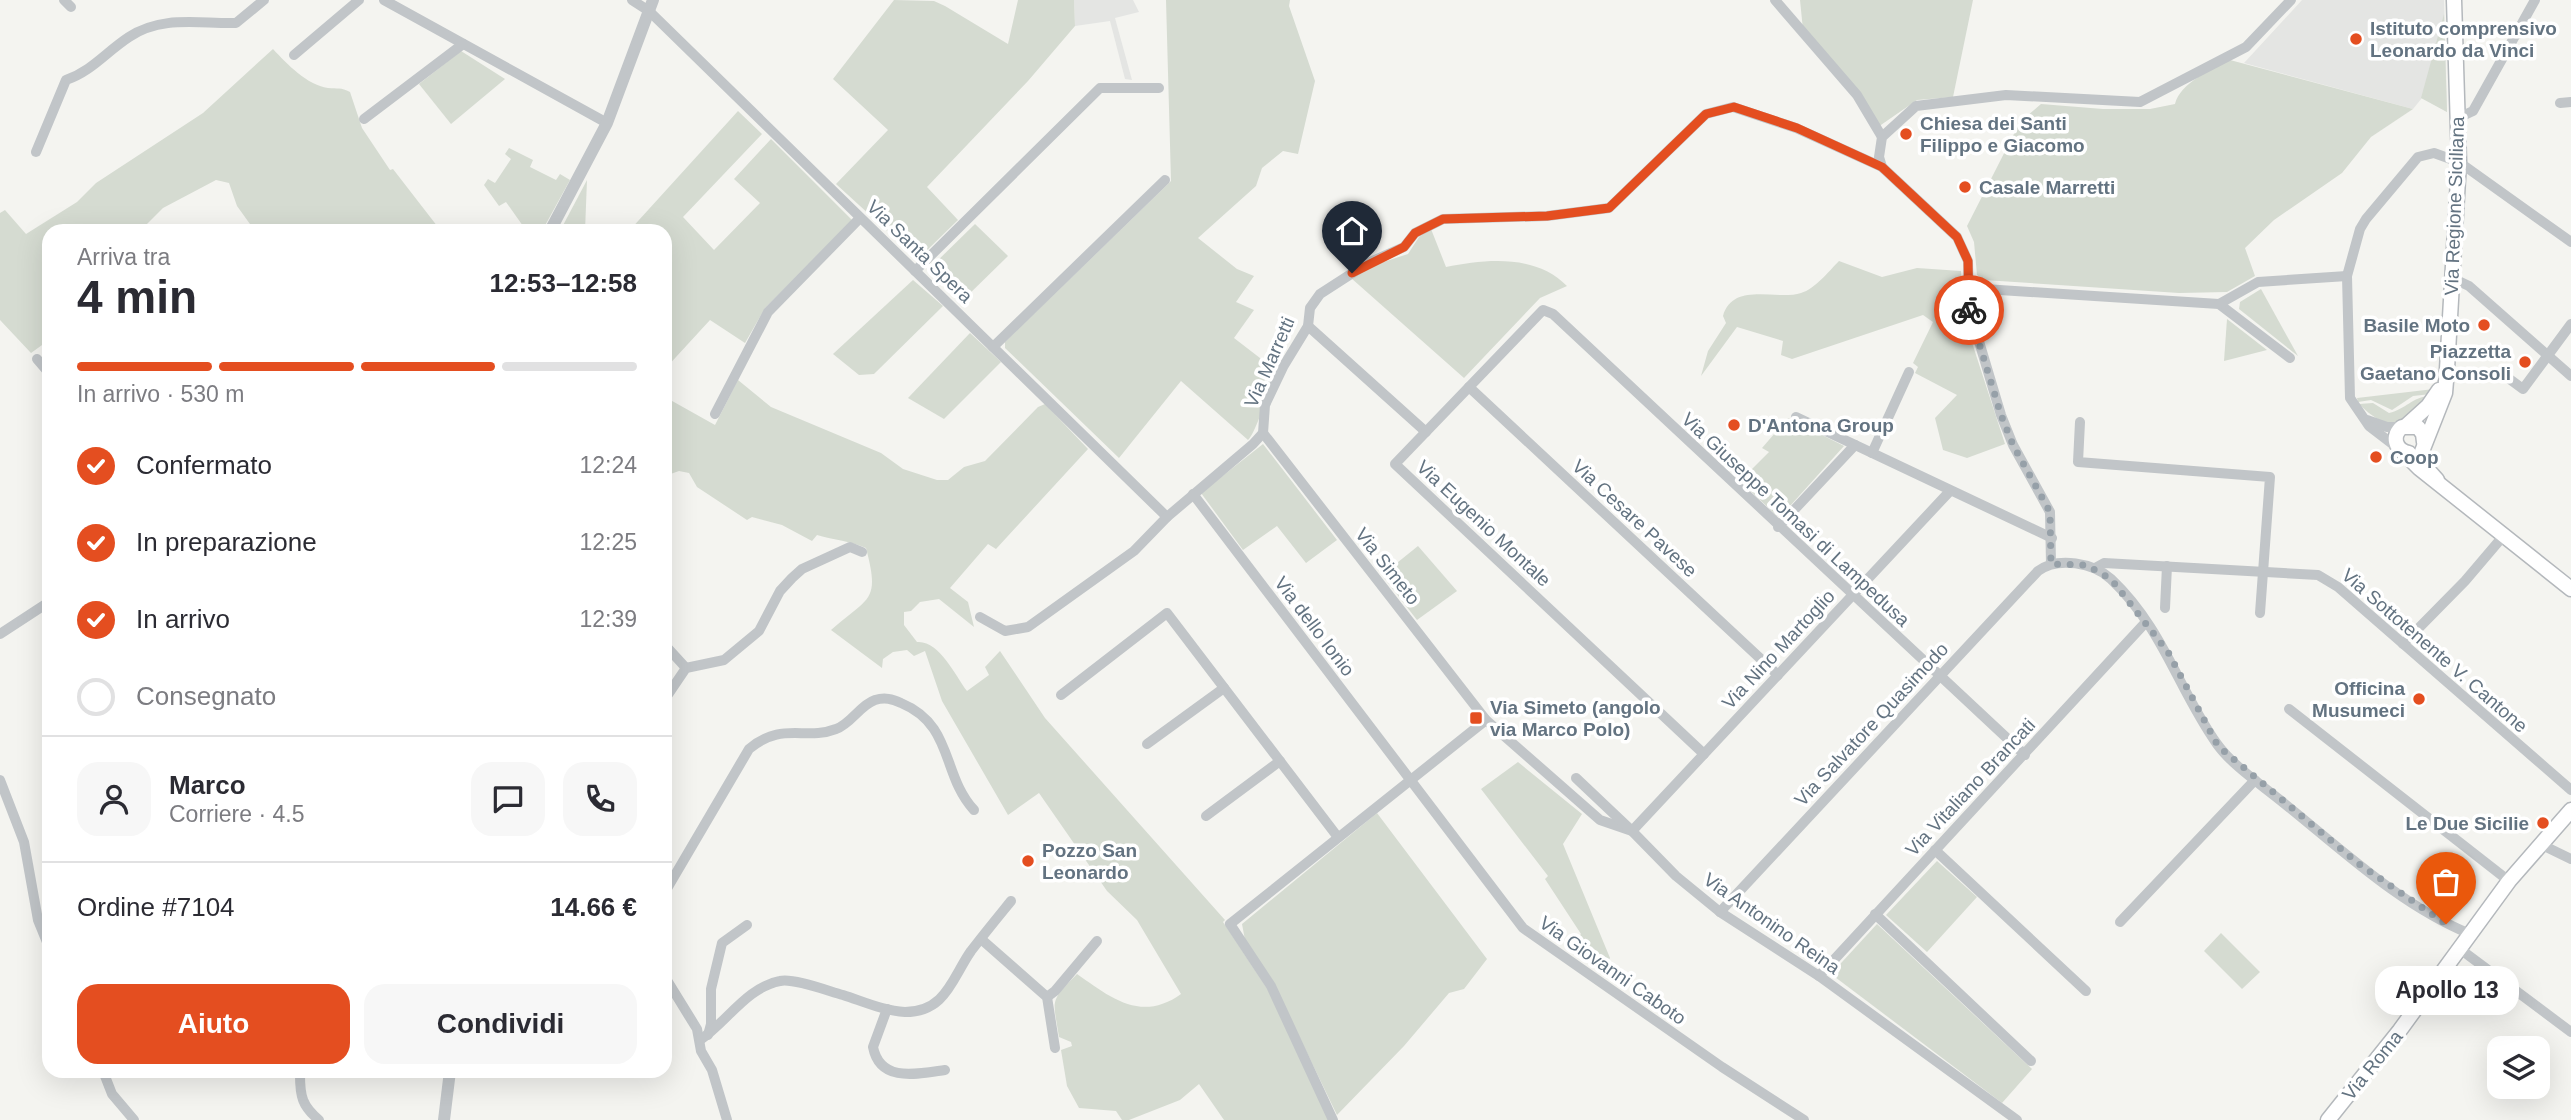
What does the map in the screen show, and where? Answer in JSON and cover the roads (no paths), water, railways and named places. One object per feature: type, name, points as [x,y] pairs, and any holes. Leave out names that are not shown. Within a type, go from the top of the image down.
[{"type":"main road","name":"Via Regione Siciliana","points":[[2423,444],[2445,393],[2447,369],[2459,162],[2454,0]]},
{"type":"main road","points":[[2447,369],[2435,397],[2395,436],[2401,450],[2406,458],[2571,589]]},
{"type":"main road","points":[[2404,426],[2420,429],[2423,463],[2437,480]]},
{"type":"main road","points":[[2401,450],[2413,453],[2423,444]]},
{"type":"main road","name":"Via Roma","points":[[2328,1120],[2400,1030],[2509,881],[2571,810]]},
{"type":"street","points":[[36,152],[66,80],[84,74],[129,37],[151,26],[171,21],[236,23],[264,0]]},
{"type":"street","points":[[294,55],[359,0]]},
{"type":"street","points":[[384,0],[607,123]]},
{"type":"street","name":"Via Santa Spera","points":[[632,0],[651,6],[860,218],[1167,517]]},
{"type":"street","points":[[1775,0],[1857,95],[1882,137]]},
{"type":"street","points":[[1882,167],[1879,157],[1882,137],[1889,128],[1922,103],[2006,95],[2140,102],[2246,47],[2291,0]]},
{"type":"street","points":[[2458,118],[2473,111],[2535,0]]},
{"type":"street","points":[[554,224],[607,123],[651,6]]},
{"type":"street","points":[[364,119],[463,44]]},
{"type":"street","points":[[915,271],[1100,88],[1159,88]]},
{"type":"street","name":"Via Marretti","points":[[980,617],[1005,631],[1028,627],[1134,551],[1167,517],[1263,433],[1265,405],[1283,367],[1308,326],[1310,308],[1320,294],[1368,263],[1404,247],[1415,233],[1443,219],[1547,216],[1609,208],[1706,114],[1734,107],[1797,128],[1882,167],[1957,237],[1968,261],[1969,308],[2001,415],[2013,445],[2050,512],[2051,564]]},
{"type":"street","points":[[2401,450],[2360,416],[2350,398],[2347,276],[2360,229],[2418,157],[2434,153],[2459,162],[2571,242]]},
{"type":"street","points":[[993,347],[1165,180]]},
{"type":"street","points":[[715,414],[768,312],[860,218]]},
{"type":"street","points":[[1969,288],[2219,304],[2258,282],[2347,276]]},
{"type":"street","points":[[2452,278],[2469,286],[2571,376]]},
{"type":"street","points":[[2219,304],[2290,358]]},
{"type":"street","name":"Via Eugenio Montale","points":[[1543,310],[1395,464],[1704,754]]},
{"type":"street","name":"Via Giuseppe Tomasi di Lampedusa","points":[[1543,310],[1553,314],[2025,755]]},
{"type":"street","points":[[2500,372],[2523,389],[2571,324]]},
{"type":"street","points":[[1308,326],[1426,432]]},
{"type":"street","points":[[37,359],[42,365]]},
{"type":"street","points":[[1872,453],[1909,372]]},
{"type":"street","name":"Via Cesare Pavese","points":[[1469,387],[1778,675]]},
{"type":"street","points":[[2360,416],[2387,427],[2404,426]]},
{"type":"street","points":[[1796,417],[2052,538]]},
{"type":"street","points":[[2080,422],[2078,463],[2270,477],[2260,613]]},
{"type":"street","name":"Via Simeto","points":[[1263,433],[1486,720]]},
{"type":"street","points":[[1778,527],[1855,445]]},
{"type":"street","name":"Via Nino Martoglio","points":[[1632,831],[1950,491]]},
{"type":"street","name":"Via dello Ionio","points":[[1193,494],[1409,780]]},
{"type":"street","points":[[2403,645],[2465,581],[2505,534]]},
{"type":"street","points":[[672,689],[686,668],[724,660],[759,631],[780,591],[802,569],[850,547],[862,552]]},
{"type":"street","name":"Via Sottotenente V. Cantone","points":[[2051,564],[2086,565],[2095,568],[2104,563],[2318,575],[2338,587],[2571,789]]},
{"type":"street","name":"Via Salvatore Quasimodo","points":[[1720,912],[2038,570],[2051,564]]},
{"type":"street","points":[[2165,608],[2167,566]]},
{"type":"street","points":[[2095,568],[2111,579],[2168,652],[2218,746],[2359,864],[2446,924],[2470,934]]},
{"type":"street","points":[[0,634],[42,607]]},
{"type":"street","points":[[1060,695],[1167,613],[1337,836]]},
{"type":"street","name":"Via Vitaliano Brancati","points":[[1819,976],[2146,622]]},
{"type":"street","points":[[672,653],[686,668]]},
{"type":"street","points":[[1147,744],[1224,688]]},
{"type":"street","points":[[672,880],[749,749],[763,737],[836,729],[873,700],[889,698],[914,708],[934,727],[945,745],[957,788],[974,810]]},
{"type":"street","points":[[2289,709],[2509,881]]},
{"type":"street","points":[[1333,1120],[1271,986],[1230,924],[1337,836],[1486,720]]},
{"type":"street","name":"Via Antonino Reina","points":[[1486,720],[1600,820],[1632,831],[1676,876],[1720,912],[1819,976],[2017,1120]]},
{"type":"street","points":[[1206,816],[1280,761]]},
{"type":"street","points":[[1576,778],[1632,831]]},
{"type":"street","points":[[2120,922],[2255,779]]},
{"type":"street","points":[[0,780],[24,842],[42,930]]},
{"type":"street","name":"Via Giovanni Caboto","points":[[1409,780],[1523,928],[1722,1067],[1804,1120]]},
{"type":"street","points":[[2541,842],[2571,851]]},
{"type":"street","points":[[2541,842],[2571,859]]},
{"type":"street","points":[[1935,850],[2086,991]]},
{"type":"street","points":[[704,1038],[738,1004],[781,980],[817,987],[887,1009],[919,1010],[946,995],[981,939],[1011,901]]},
{"type":"street","points":[[1875,914],[2031,1061]]},
{"type":"street","points":[[704,1038],[711,1024],[711,989],[722,943],[747,925]]},
{"type":"street","points":[[981,939],[1047,997],[1055,1048]]},
{"type":"street","points":[[1047,997],[1055,992],[1097,941]]},
{"type":"street","points":[[2460,948],[2571,1032]]},
{"type":"street","points":[[672,988],[704,1038],[727,1120]]},
{"type":"street","points":[[887,1009],[873,1038],[873,1047],[886,1069],[902,1075],[945,1070]]},
{"type":"street","points":[[106,1078],[112,1094],[134,1120]]},
{"type":"street","points":[[300,1078],[300,1096],[307,1110],[319,1120]]},
{"type":"street","points":[[444,1120],[449,1078]]},
{"type":"place","name":"Istituto comprensivo Leonardo da Vinci","points":[[2356,39]]},
{"type":"place","name":"Chiesa dei Santi Filippo e Giacomo","points":[[1906,134]]},
{"type":"place","name":"Casale Marretti","points":[[1965,187]]},
{"type":"place","name":"Basile Moto","points":[[2484,325]]},
{"type":"place","name":"Piazzetta Gaetano Consoli","points":[[2525,362]]},
{"type":"place","name":"D'Antona Group","points":[[1734,425]]},
{"type":"place","name":"Coop","points":[[2376,457]]},
{"type":"place","name":"Officina Musumeci","points":[[2419,699]]},
{"type":"place","name":"Via Simeto (angolo via Marco Polo)","points":[[1476,718]]},
{"type":"place","name":"Le Due Sicilie","points":[[2543,823]]},
{"type":"place","name":"Pozzo San Leonardo","points":[[1028,861]]},
{"type":"place","name":"Apollo 13","points":[[2446,924]]}]
